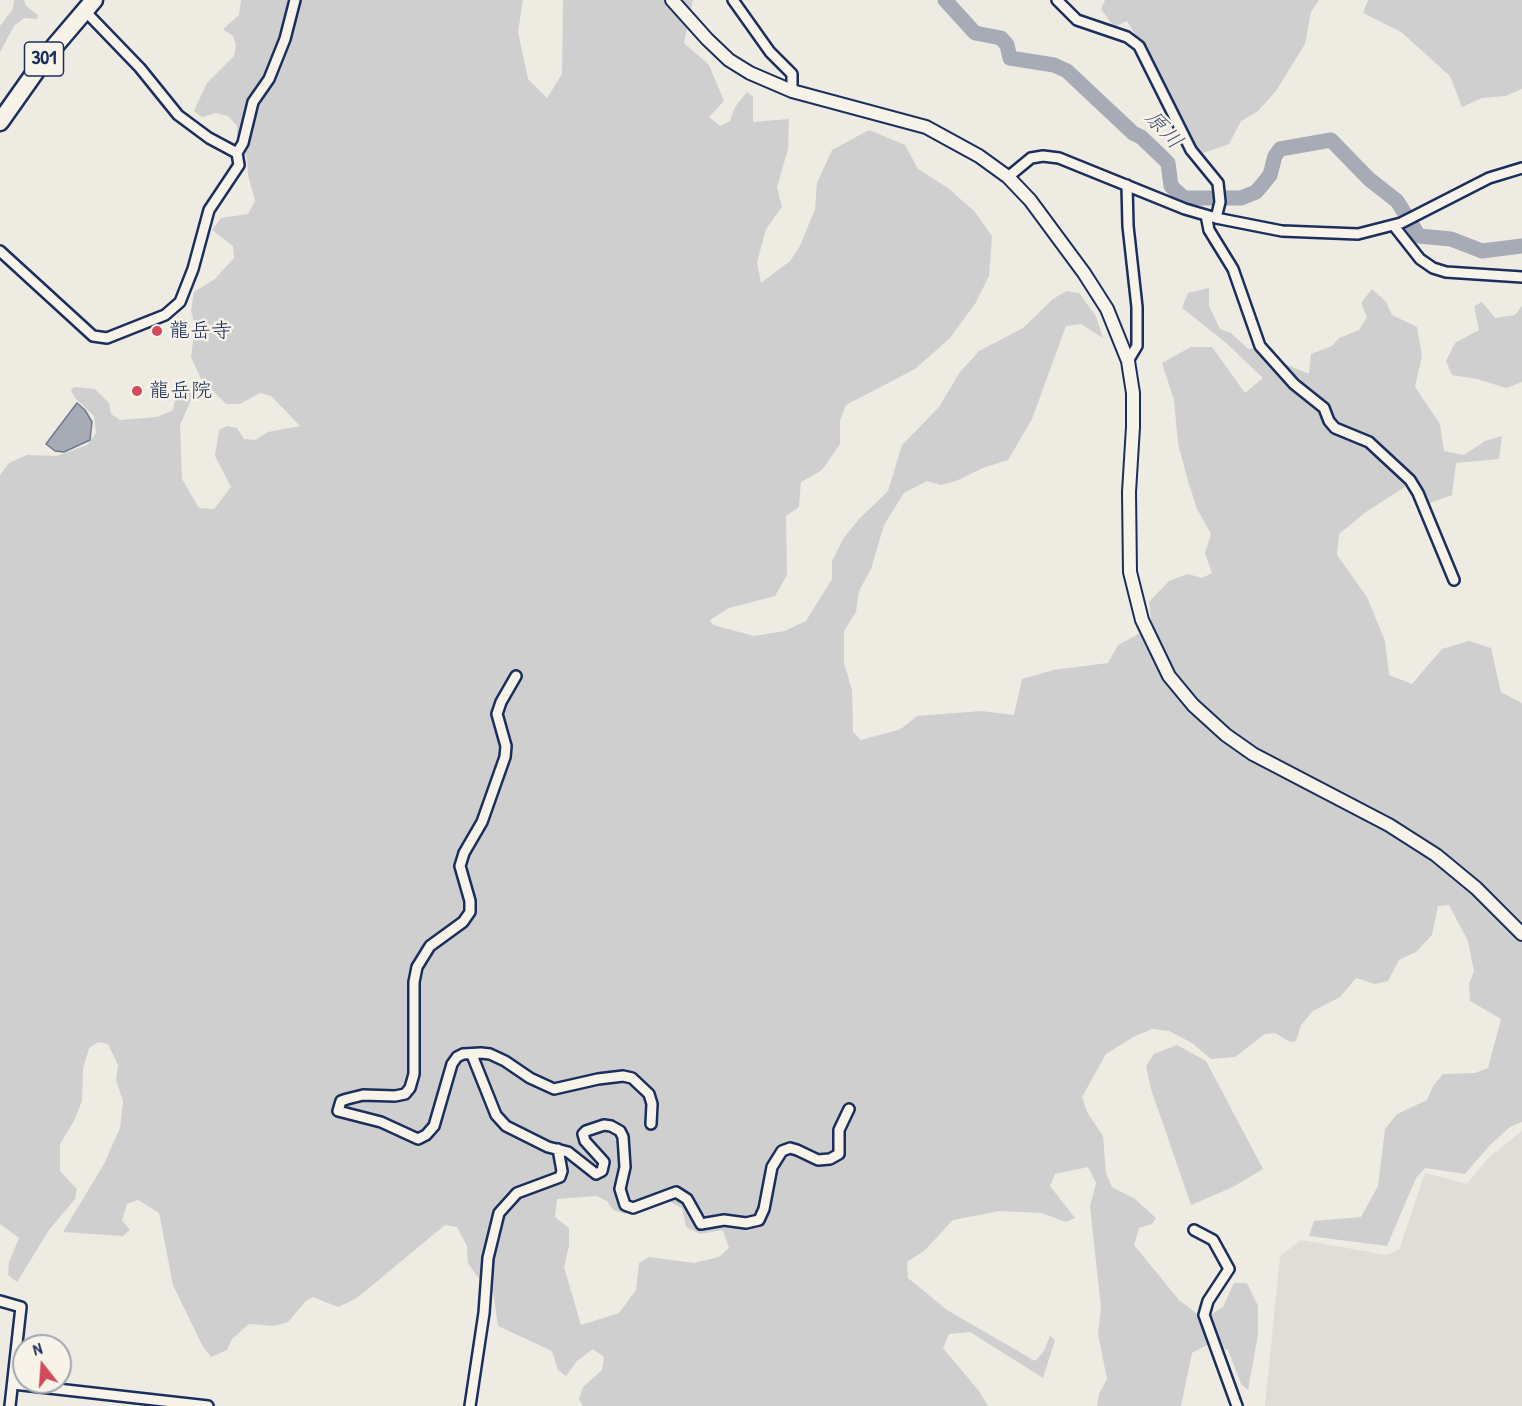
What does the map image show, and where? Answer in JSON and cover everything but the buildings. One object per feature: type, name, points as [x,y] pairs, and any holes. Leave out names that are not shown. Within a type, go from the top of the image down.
[{"type":"highway","name":"301","points":[[0,122],[48,54],[89,6]]},
{"type":"street","points":[[0,251],[99,339],[107,338],[175,309],[193,269],[209,210],[239,165],[237,153],[243,143],[253,102],[269,79],[285,39],[295,0]]},
{"type":"street","points":[[672,0],[729,60],[775,86],[926,127],[979,156],[1008,177],[1043,215],[1107,309],[1121,336],[1128,361],[1133,415],[1129,492],[1130,572],[1143,620],[1169,676],[1193,705],[1226,735],[1262,759],[1389,825],[1436,855],[1476,888],[1522,934]]},
{"type":"street","points":[[733,0],[770,52],[792,74],[792,91]]},
{"type":"street","points":[[1058,0],[1077,20],[1127,37],[1139,46],[1191,150],[1207,168],[1220,197],[1211,217],[1209,230],[1233,269],[1260,346],[1294,384],[1324,408],[1329,421],[1335,428],[1369,441],[1410,480],[1418,493],[1454,580]]},
{"type":"street","points":[[89,6],[178,115],[209,138],[237,153]]},
{"type":"street","points":[[1008,177],[1031,158],[1042,156],[1059,158],[1211,217],[1282,231],[1358,234],[1398,224],[1489,178],[1522,168]]},
{"type":"street","points":[[1127,185],[1128,226],[1137,307],[1137,346],[1128,361]]},
{"type":"street","points":[[1398,224],[1420,259],[1433,268],[1446,272],[1522,278]]},
{"type":"street","points":[[516,676],[497,714],[506,746],[505,757],[482,822],[464,853],[460,866],[470,901],[470,912],[463,922],[430,946],[417,967],[414,982],[414,1074],[410,1088],[405,1094],[395,1096],[363,1095],[347,1099],[341,1101],[338,1111],[381,1122],[418,1139],[430,1131],[439,1116],[452,1064],[463,1054],[489,1054],[554,1089],[598,1079],[623,1076],[632,1078],[649,1094],[652,1104],[651,1125]]},
{"type":"street","points":[[472,1055],[496,1115],[506,1126],[548,1148],[568,1152],[589,1171],[596,1174],[602,1171],[604,1162],[585,1141],[583,1134],[604,1125],[611,1126],[620,1131],[623,1137],[625,1167],[620,1189],[625,1204],[633,1208],[676,1192],[687,1199],[701,1224],[724,1220],[746,1223],[759,1220],[764,1209],[772,1167],[782,1151],[790,1148],[819,1160],[830,1159],[839,1154],[839,1130],[849,1109]]},
{"type":"street","points":[[470,1406],[484,1313],[488,1258],[496,1221],[507,1201],[517,1193],[560,1177],[562,1171],[558,1149]]},
{"type":"street","points":[[1194,1230],[1213,1240],[1229,1269],[1208,1301],[1204,1315],[1237,1406]]},
{"type":"street","points":[[0,1301],[21,1306],[18,1334]]},
{"type":"street","points":[[72,1391],[208,1406]]},
{"type":"shaded area","points":[[14,0],[24,0],[26,6],[38,15],[37,19],[24,18],[14,26],[0,52],[0,26],[13,9]]},
{"type":"shaded area","points":[[241,0],[523,0],[518,32],[528,79],[547,98],[562,74],[563,0],[693,0],[684,43],[709,65],[724,101],[709,117],[720,126],[730,121],[735,107],[747,92],[753,97],[753,122],[789,119],[788,149],[777,187],[782,207],[766,229],[757,262],[761,283],[790,261],[800,246],[815,209],[817,183],[832,150],[869,130],[905,145],[918,169],[948,188],[975,212],[992,236],[989,276],[975,304],[949,339],[915,369],[846,405],[840,421],[840,444],[822,470],[801,482],[799,507],[786,516],[787,575],[775,596],[729,608],[710,620],[713,625],[754,636],[785,631],[806,621],[832,579],[832,561],[843,539],[859,519],[888,491],[902,445],[939,407],[960,372],[979,351],[1023,328],[1053,299],[1066,291],[1079,293],[1096,316],[1103,338],[1081,324],[1066,326],[1032,419],[1008,460],[941,485],[927,481],[904,493],[884,525],[871,569],[859,591],[856,612],[844,631],[844,663],[852,690],[853,732],[861,740],[901,729],[917,716],[981,711],[1014,715],[1022,679],[1053,670],[1108,663],[1118,645],[1152,627],[1149,602],[1169,581],[1188,574],[1202,578],[1212,573],[1205,553],[1211,534],[1197,509],[1188,481],[1178,443],[1174,400],[1162,363],[1191,347],[1212,347],[1245,393],[1263,378],[1225,342],[1182,308],[1188,293],[1209,288],[1209,306],[1220,329],[1231,333],[1248,349],[1257,348],[1278,361],[1309,374],[1311,354],[1332,346],[1339,338],[1359,330],[1367,317],[1361,303],[1372,289],[1386,302],[1392,315],[1417,327],[1422,356],[1415,387],[1440,424],[1444,451],[1464,455],[1485,441],[1502,436],[1499,459],[1456,463],[1452,495],[1427,504],[1414,481],[1366,512],[1339,534],[1337,555],[1367,597],[1385,641],[1389,675],[1412,684],[1442,649],[1469,641],[1491,648],[1501,692],[1522,703],[1522,1122],[1510,1127],[1491,1144],[1465,1174],[1425,1168],[1416,1178],[1387,1246],[1309,1236],[1314,1221],[1361,1217],[1378,1186],[1385,1129],[1397,1114],[1427,1100],[1433,1086],[1443,1074],[1475,1073],[1488,1068],[1501,1019],[1470,1001],[1469,984],[1474,971],[1468,941],[1449,905],[1438,906],[1432,935],[1416,952],[1399,960],[1388,981],[1375,984],[1356,978],[1340,997],[1313,1011],[1301,1025],[1296,1041],[1290,1042],[1275,1033],[1265,1034],[1235,1057],[1211,1059],[1192,1043],[1169,1031],[1152,1029],[1133,1037],[1106,1054],[1082,1097],[1087,1112],[1103,1136],[1106,1173],[1112,1187],[1135,1199],[1156,1218],[1152,1224],[1139,1228],[1134,1245],[1179,1300],[1204,1319],[1223,1307],[1234,1283],[1247,1283],[1258,1306],[1258,1335],[1248,1390],[1241,1384],[1228,1350],[1207,1345],[1192,1353],[1181,1406],[1097,1406],[1099,1394],[1107,1379],[1098,1334],[1101,1308],[1090,1206],[1096,1183],[1088,1167],[1055,1174],[1050,1186],[1075,1218],[1066,1222],[1041,1213],[999,1211],[953,1220],[924,1251],[907,1262],[908,1278],[947,1310],[1035,1361],[1044,1351],[1050,1336],[1055,1340],[1043,1378],[970,1332],[949,1334],[943,1348],[979,1391],[988,1406],[583,1406],[579,1399],[583,1387],[602,1370],[604,1357],[593,1349],[577,1361],[566,1376],[558,1370],[552,1351],[498,1326],[493,1292],[468,1263],[467,1246],[457,1227],[445,1225],[357,1298],[338,1307],[313,1297],[306,1301],[288,1322],[274,1326],[249,1324],[232,1339],[227,1350],[211,1357],[202,1345],[173,1285],[159,1213],[138,1200],[127,1204],[122,1220],[130,1230],[123,1236],[63,1232],[104,1164],[120,1128],[123,1101],[116,1080],[118,1065],[108,1044],[98,1042],[89,1048],[83,1069],[82,1101],[74,1121],[60,1144],[60,1171],[77,1189],[75,1199],[49,1230],[17,1282],[8,1275],[9,1262],[19,1238],[0,1224],[0,475],[9,463],[27,455],[57,456],[87,445],[96,433],[94,416],[75,398],[71,390],[74,387],[95,389],[109,403],[111,414],[120,420],[157,417],[173,410],[176,393],[189,387],[194,393],[180,425],[182,479],[199,508],[214,509],[231,487],[215,456],[219,430],[227,426],[237,428],[244,439],[255,440],[268,432],[300,426],[271,396],[260,393],[240,404],[226,404],[201,379],[191,357],[195,325],[191,311],[194,292],[215,279],[234,258],[233,246],[212,230],[221,218],[248,214],[255,201],[248,175],[247,159],[237,136],[237,126],[228,116],[216,113],[202,117],[194,111],[207,83],[234,56],[236,45],[233,36],[223,29],[239,15]],"holes":[[[596,1196],[607,1201],[613,1210],[625,1214],[663,1198],[682,1208],[686,1227],[700,1234],[723,1230],[729,1248],[719,1257],[694,1263],[649,1257],[639,1263],[636,1290],[619,1313],[581,1325],[564,1267],[569,1246],[569,1228],[555,1217],[557,1199]]]},
{"type":"shaded area","points":[[1105,0],[1319,0],[1311,12],[1305,44],[1276,91],[1258,111],[1241,121],[1229,144],[1203,153],[1193,146],[1170,93],[1127,21],[1114,27],[1101,9]]},
{"type":"shaded area","points":[[1368,0],[1522,0],[1522,89],[1505,96],[1482,98],[1462,107],[1450,76],[1401,32],[1363,13]]},
{"type":"shaded area","points":[[1482,302],[1495,318],[1515,315],[1522,306],[1522,382],[1506,388],[1477,379],[1452,375],[1446,361],[1455,343],[1479,330],[1474,306]]},
{"type":"shaded area","points":[[77,403],[85,410],[92,422],[90,440],[64,452],[55,451],[46,444]]},
{"type":"shaded area","points":[[1177,1045],[1206,1061],[1263,1169],[1233,1187],[1191,1205],[1151,1089],[1146,1066],[1154,1054]]},
{"type":"shaded area","points":[[1522,1131],[1522,1406],[1265,1406],[1280,1256],[1301,1240],[1387,1255],[1399,1250],[1425,1173],[1467,1184],[1488,1158]]},
{"type":"waterway","name":"原川","points":[[945,0],[975,33],[1001,38],[1007,45],[1010,58],[1054,65],[1067,71],[1168,163],[1171,186],[1184,198],[1241,198],[1256,192],[1270,175],[1275,156],[1280,149],[1331,140],[1369,179],[1397,201],[1419,236],[1451,239],[1482,251],[1522,246]]},
{"type":"place","name":"龍岳寺","points":[[157,331]]},
{"type":"place","name":"龍岳院","points":[[137,391]]}]
